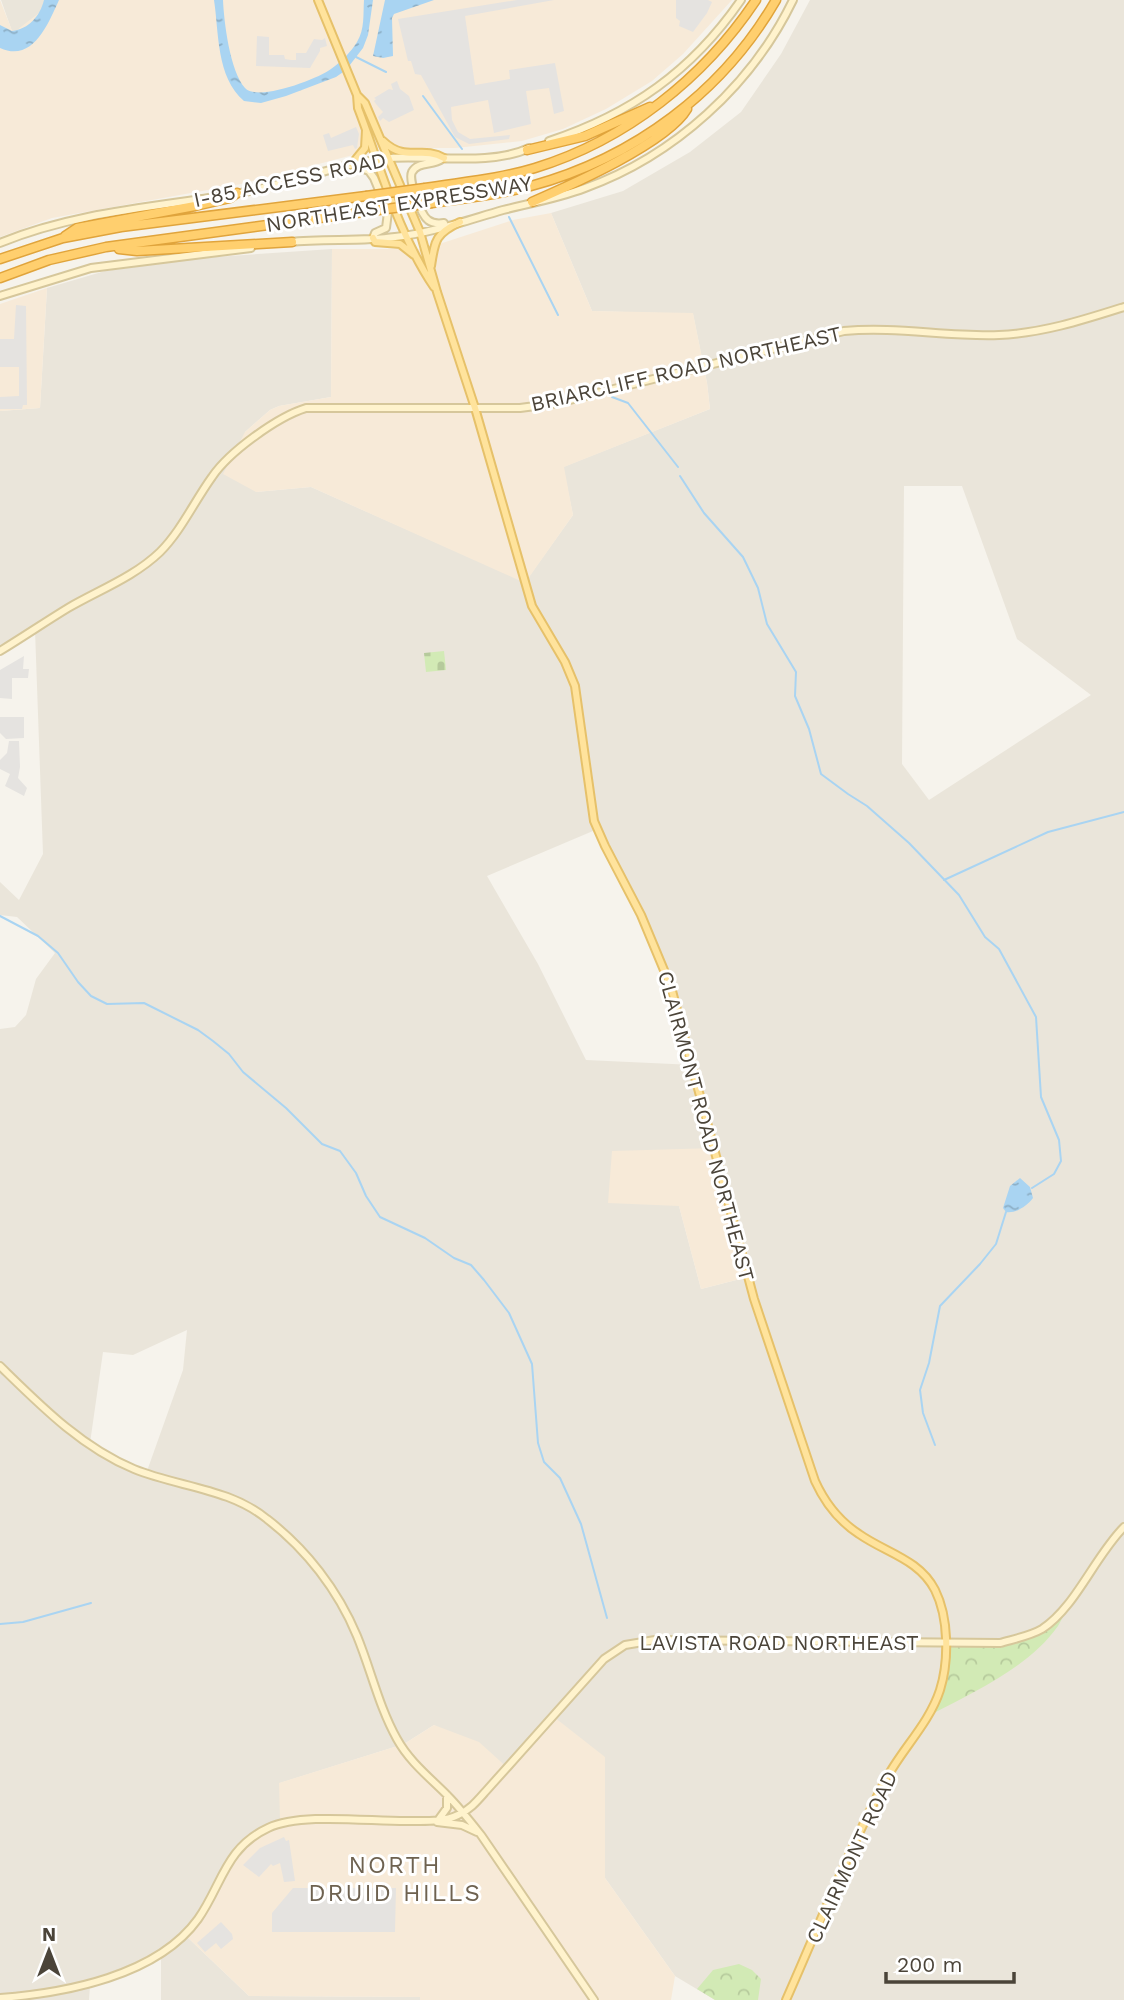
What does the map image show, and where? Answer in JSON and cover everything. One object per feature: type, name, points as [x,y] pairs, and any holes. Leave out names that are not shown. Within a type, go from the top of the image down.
[{"type":"highway","name":"NORTHEAST EXPRESSWAY","points":[[0,259],[63,238],[121,227],[425,188],[504,176],[545,164],[605,138],[659,104],[713,55],[756,0]]},
{"type":"highway","name":"NORTHEAST EXPRESSWAY","points":[[0,278],[49,260],[106,247],[432,203],[513,190],[556,178],[629,144],[690,104],[737,56],[776,0]]},
{"type":"highway","points":[[527,150],[585,136],[659,104]]},
{"type":"highway","points":[[533,202],[595,174],[641,147],[682,117],[690,104]]},
{"type":"highway","points":[[63,238],[77,228],[195,206],[230,198],[237,193]]},
{"type":"highway","points":[[106,247],[137,251],[292,242]]},
{"type":"main road","name":"CLAIRMONT ROAD NORTHEAST","points":[[318,0],[352,80],[358,108],[407,235],[436,292]]},
{"type":"main road","name":"I-85 ACCESS ROAD","points":[[0,243],[76,219],[237,193],[352,164],[390,158],[490,157],[527,150],[592,124],[662,85],[693,59],[723,26],[741,0]]},
{"type":"main road","points":[[0,296],[91,268],[292,242],[407,235],[564,195],[610,178],[650,156],[716,106],[766,46],[793,0]]},
{"type":"main road","name":"CLAIRMONT ROAD NORTHEAST","points":[[357,95],[365,103],[421,232],[436,292],[475,408],[532,606],[565,662],[575,686],[594,821],[656,948],[680,1015],[754,1299],[815,1482],[827,1503],[850,1528],[911,1563],[928,1580],[941,1606],[945,1643],[943,1680],[936,1702],[926,1719]]},
{"type":"main road","points":[[366,130],[365,148],[352,164],[372,174],[388,212],[386,228],[375,233],[373,238]]},
{"type":"main road","points":[[379,137],[398,152],[437,154],[444,158],[436,163],[415,168],[410,181],[428,221],[439,224],[460,222]]},
{"type":"main road","points":[[431,267],[433,245],[438,236],[460,222]]},
{"type":"main road","points":[[373,238],[375,242],[400,244],[416,256]]},
{"type":"main road","name":"BRIARCLIFF ROAD NORTHEAST","points":[[0,651],[142,567],[178,530],[218,469],[281,418],[306,408],[520,408],[558,403],[844,331],[872,328],[1018,334],[1069,324],[1124,307]]},
{"type":"main road","points":[[0,1366],[58,1420],[93,1446],[132,1468],[232,1499],[266,1517],[317,1568],[339,1601],[357,1636],[383,1711],[398,1741],[414,1762],[464,1812],[594,2000]]},
{"type":"main road","name":"LAVISTA ROAD NORTHEAST","points":[[0,1998],[85,1984],[135,1968],[149,1960],[187,1932],[207,1905],[231,1859],[248,1840],[267,1829],[301,1821],[428,1821],[464,1812],[604,1659],[625,1645],[654,1640],[1000,1643],[1041,1629],[1070,1601],[1095,1562],[1124,1527]]},
{"type":"main road","name":"CLAIRMONT ROAD","points":[[786,2000],[884,1783],[926,1719]]},
{"type":"main road","points":[[438,1820],[447,1808],[446,1794]]},
{"type":"main road","points":[[428,1821],[463,1825],[481,1835]]},
{"type":"shaded area","points":[[0,0],[13,33],[56,0],[732,0],[683,54],[652,81],[606,109],[563,129],[522,141],[455,148],[380,148],[241,184],[52,218],[0,237]]},
{"type":"shaded area","points":[[1,0],[56,0],[13,34]]},
{"type":"shaded area","points":[[517,0],[554,0],[465,16],[475,85],[510,79],[509,70],[555,63],[564,111],[554,114],[549,88],[526,91],[531,124],[494,133],[488,100],[451,107],[452,120],[458,132],[470,139],[510,135],[509,139],[469,144],[455,137],[421,75],[415,74],[411,61],[408,61],[398,19]]},
{"type":"shaded area","points":[[676,0],[712,2],[693,32],[679,26]]},
{"type":"shaded area","points":[[810,0],[1124,0],[1124,2000],[715,2000],[675,1976],[605,1878],[605,1757],[511,1771],[434,1725],[404,1744],[280,1783],[280,1820],[264,1825],[244,1842],[207,1906],[184,1934],[249,1996],[420,1997],[420,2000],[161,2000],[161,1954],[90,1986],[89,2000],[0,2000],[0,1029],[15,1027],[26,1015],[36,979],[55,953],[17,917],[0,915],[0,882],[19,900],[43,854],[35,630],[0,652],[0,411],[40,408],[47,288],[105,271],[201,258],[332,249],[331,397],[279,406],[270,410],[245,432],[256,492],[311,487],[525,582],[573,515],[563,467],[710,409],[693,314],[592,311],[551,213],[623,191],[690,152],[741,112],[781,54]],"holes":[[[904,486],[962,486],[1017,639],[1091,695],[929,800],[902,764]],[[600,828],[667,981],[689,1038],[694,1065],[586,1060],[538,964],[487,876]],[[679,1206],[748,1277],[701,1289]],[[187,1330],[183,1370],[147,1471],[113,1459],[90,1443],[103,1352],[133,1355]]]},
{"type":"shaded area","points":[[257,36],[269,37],[269,55],[284,55],[285,59],[291,60],[296,60],[296,53],[306,53],[314,39],[325,38],[327,46],[320,48],[310,68],[256,66]]},
{"type":"shaded area","points":[[397,81],[400,89],[409,96],[414,110],[389,122],[383,118],[380,121],[378,117],[383,112],[374,98],[389,89],[393,90],[391,84]]},
{"type":"shaded area","points":[[356,127],[359,134],[357,148],[353,145],[328,151],[323,135],[329,133],[331,138]]},
{"type":"shaded area","points":[[551,213],[592,311],[693,313],[710,409],[564,467],[573,515],[525,583],[311,487],[256,492],[223,474],[245,432],[270,410],[331,397],[332,249],[424,249],[513,220]]},
{"type":"shaded area","points":[[47,288],[40,408],[0,411],[0,304]]},
{"type":"shaded area","points":[[16,305],[26,306],[27,405],[23,405],[22,409],[0,409],[0,397],[19,396],[19,367],[0,367],[0,339],[14,339]]},
{"type":"shaded area","points":[[24,656],[23,669],[29,669],[28,678],[12,678],[12,699],[0,698],[0,670]]},
{"type":"shaded area","points":[[0,717],[24,717],[24,738],[6,739],[0,733]]},
{"type":"shaded area","points":[[9,741],[19,741],[18,778],[27,788],[24,796],[5,786],[10,774],[0,769],[0,760],[7,753]]},
{"type":"shaded area","points":[[716,1148],[748,1277],[701,1289],[679,1206],[608,1203],[612,1151]]},
{"type":"shaded area","points":[[554,1717],[605,1757],[605,1878],[675,1976],[671,2000],[420,2000],[420,1997],[249,1996],[184,1934],[207,1906],[244,1842],[264,1825],[280,1820],[279,1783],[404,1744],[434,1725],[479,1742],[511,1771]]},
{"type":"shaded area","points":[[284,1837],[286,1841],[289,1840],[295,1881],[284,1882],[280,1863],[273,1866],[271,1864],[259,1877],[243,1865],[260,1848]]},
{"type":"shaded area","points":[[293,1888],[396,1888],[395,1932],[272,1932],[272,1913]]},
{"type":"shaded area","points":[[221,1922],[233,1939],[221,1949],[216,1943],[205,1952],[197,1943]]},
{"type":"green space","points":[[444,651],[446,670],[426,672],[424,653]]},
{"type":"green space","points":[[1070,1601],[1058,1626],[1032,1654],[1001,1677],[932,1714],[943,1675],[945,1648],[1021,1638],[1032,1634]]},
{"type":"green space","points":[[739,1964],[752,1970],[761,1979],[758,2000],[715,2000],[697,1989],[713,1970]]},
{"type":"water","points":[[44,0],[59,0],[38,39],[22,50],[0,48],[0,25],[12,31],[24,28],[37,16]]},
{"type":"water","points":[[214,0],[223,0],[229,46],[240,80],[245,88],[252,92],[262,92],[288,88],[324,73],[338,63],[360,37],[364,0],[373,0],[368,35],[363,48],[346,70],[336,77],[261,103],[244,101],[228,80],[220,54]]},
{"type":"water","points":[[385,0],[434,0],[394,14],[393,56],[383,58],[373,56]]},
{"type":"water","points":[[1020,1178],[1030,1187],[1033,1198],[1021,1209],[1006,1212],[1003,1208],[1010,1186]]},
{"type":"waterway","points":[[356,57],[386,72]]},
{"type":"waterway","points":[[423,96],[462,149]]},
{"type":"waterway","points":[[509,217],[558,315]]},
{"type":"waterway","points":[[612,397],[628,403],[678,467]]},
{"type":"waterway","points":[[680,476],[704,513],[743,557],[758,588],[767,624],[796,672],[795,696],[809,729],[821,774],[867,806],[909,843],[959,895],[985,937],[999,949],[1036,1017],[1041,1097],[1059,1140],[1061,1161],[1054,1174],[1032,1188]]},
{"type":"waterway","points":[[944,880],[1048,832],[1124,812]]},
{"type":"waterway","points":[[0,916],[38,936],[58,953],[91,996],[107,1004],[144,1003],[198,1030],[213,1041],[322,1144],[340,1151],[356,1173],[366,1196],[380,1217],[425,1238],[454,1258],[471,1265],[484,1280],[509,1313],[532,1364],[538,1443],[544,1462],[560,1478],[581,1524],[607,1618]]},
{"type":"waterway","points":[[935,1445],[923,1413],[920,1390],[929,1363],[940,1306],[996,1244],[1006,1212]]},
{"type":"waterway","points":[[0,1624],[23,1622],[91,1603]]},
{"type":"district","name":"NORTH DRUID HILLS","points":[[395,1879]]}]
